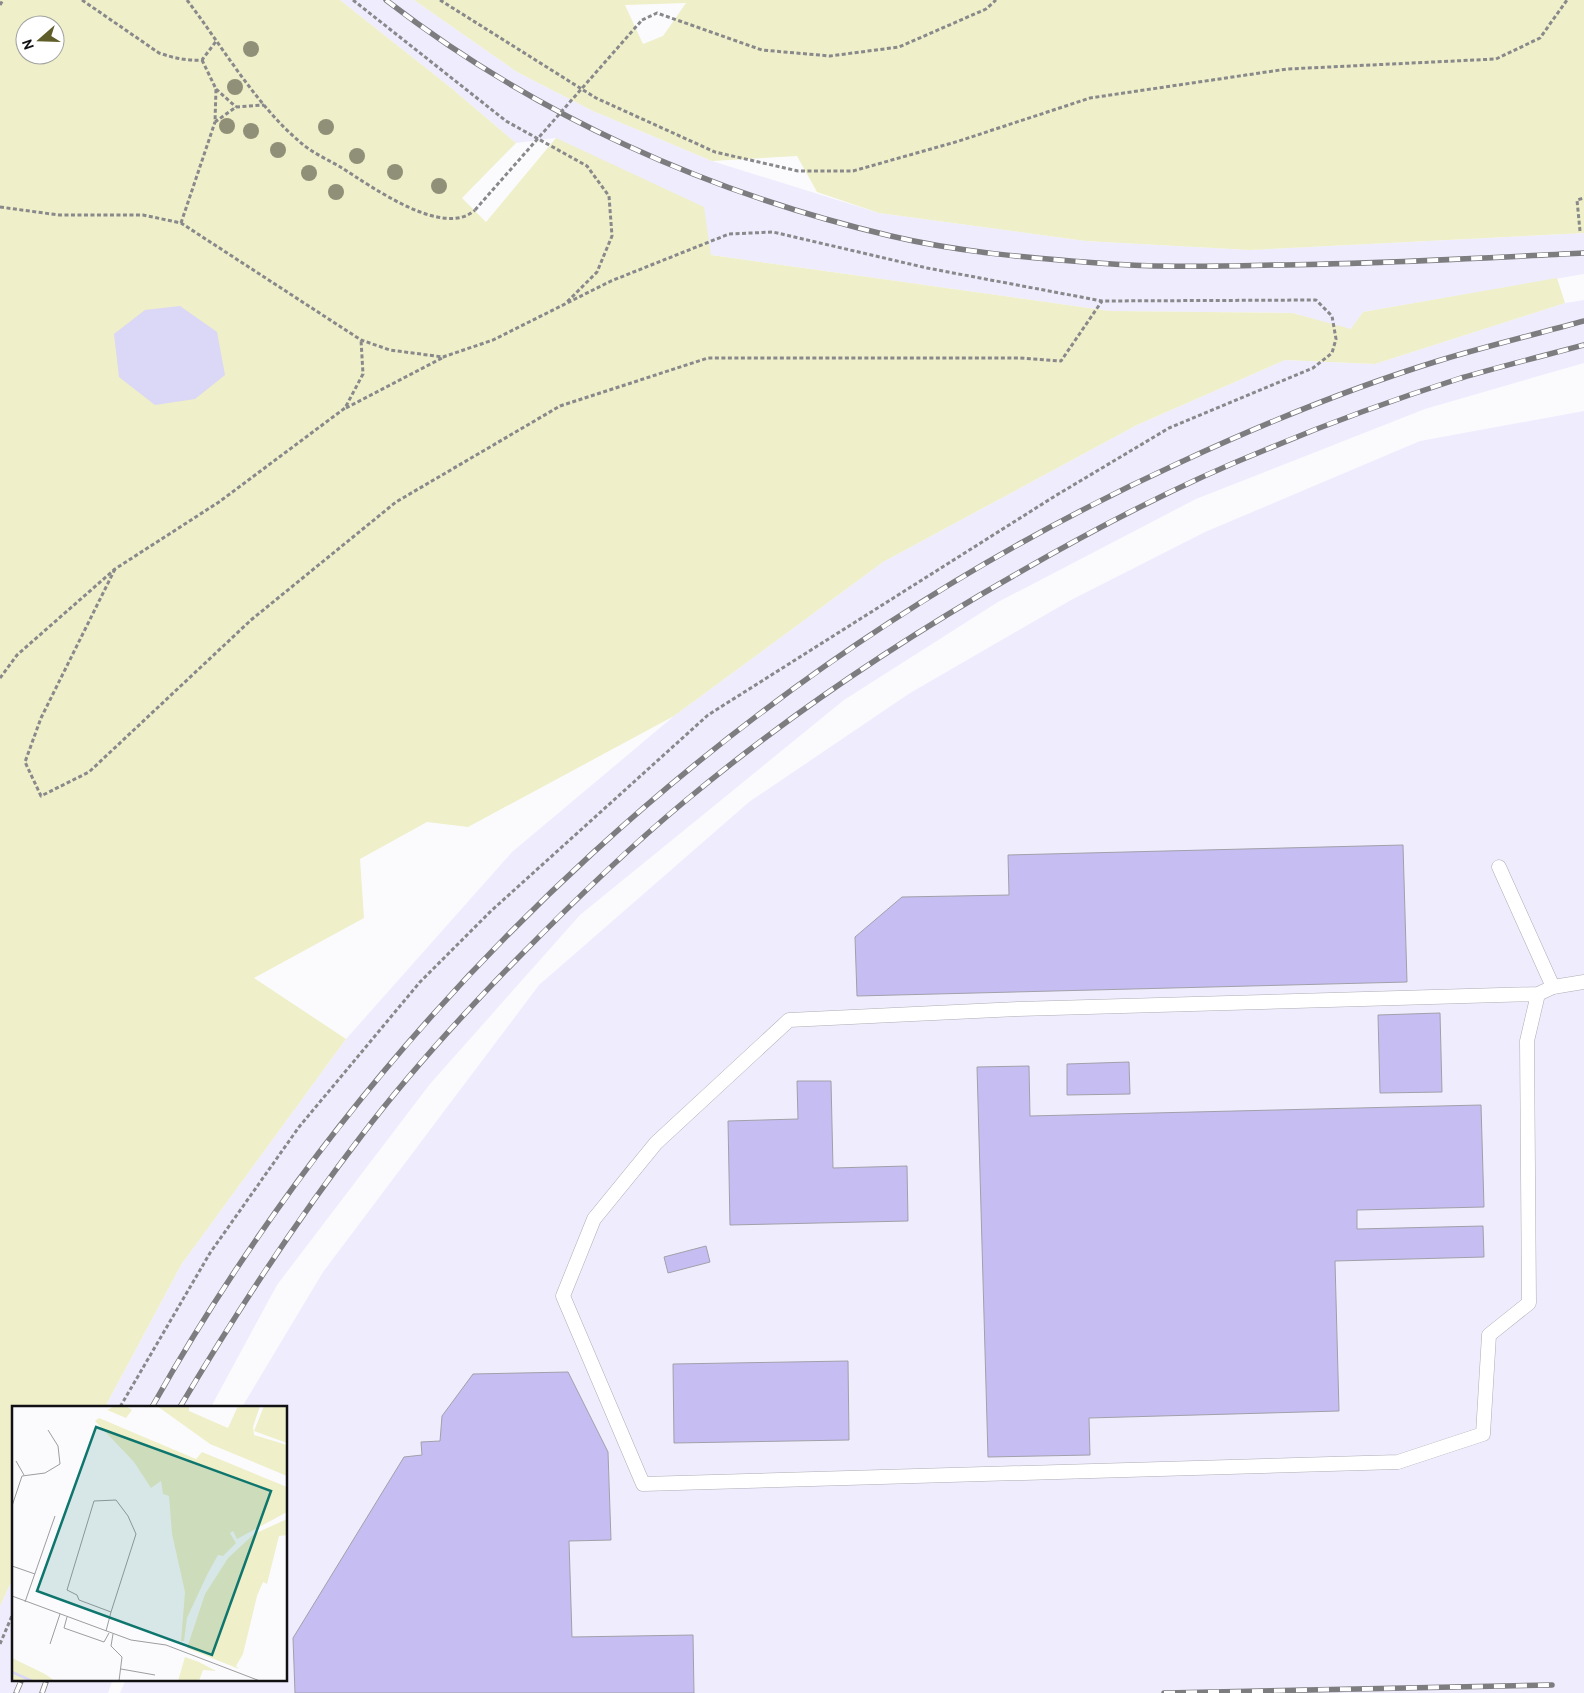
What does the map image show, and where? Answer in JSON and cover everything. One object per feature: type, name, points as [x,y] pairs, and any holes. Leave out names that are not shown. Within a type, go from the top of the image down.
[{"type":"lane","points":[[1500,866],[1553,987]]},
{"type":"lane","points":[[1538,994],[1527,1040],[1529,1303],[1489,1335],[1483,1434],[1398,1462],[643,1484],[563,1296],[594,1219],[656,1143],[788,1020],[1018,1008],[1538,994],[1553,987],[1584,982]]},
{"type":"path","points":[[0,5],[3,0]]},
{"type":"path","points":[[82,0],[159,54],[185,60],[202,60]]},
{"type":"path","points":[[187,0],[264,105],[301,143],[396,201],[427,215],[454,218],[470,215],[475,210],[642,20],[657,13],[762,50],[830,56],[899,47],[986,9],[996,0]]},
{"type":"path","points":[[353,0],[506,121],[587,166],[609,196],[612,236],[598,272],[562,306]]},
{"type":"path","points":[[440,0],[596,98],[715,152],[798,171],[853,171],[959,141],[1090,98],[1287,69],[1496,59],[1540,38],[1567,0]]},
{"type":"path","points":[[202,60],[217,40]]},
{"type":"path","points":[[202,60],[216,88],[236,107]]},
{"type":"path","points":[[181,223],[215,122],[216,88]]},
{"type":"path","points":[[215,122],[236,107],[264,105]]},
{"type":"path","points":[[1580,231],[1577,200],[1584,198]]},
{"type":"path","points":[[0,207],[59,215],[143,215],[181,223],[361,340],[390,350],[443,357]]},
{"type":"path","points":[[0,678],[17,655],[115,568],[219,502],[345,408],[443,357],[493,340],[611,281],[729,234],[773,232],[926,268],[1102,301],[1316,300],[1332,316],[1336,339],[1332,353],[1313,368],[1170,428],[1055,496],[708,715],[491,911],[420,982],[294,1135],[210,1253],[121,1406]]},
{"type":"path","points":[[115,568],[41,718],[25,762],[41,796],[89,772],[251,620],[396,502],[560,406],[708,358],[1020,358],[1061,361],[1102,301]]},
{"type":"path","points":[[345,408],[363,374],[361,340]]},
{"type":"path","points":[[0,1644],[12,1616]]},
{"type":"shaded area","points":[[340,0],[414,0],[517,72],[593,111],[712,161],[879,213],[1086,241],[1250,250],[1584,233],[1584,274],[1363,312],[1351,330],[1292,313],[1110,311],[711,255],[556,138],[516,143],[450,87]]},
{"type":"shaded area","points":[[1584,300],[1584,363],[1425,409],[1196,499],[998,602],[844,700],[580,915],[430,1084],[277,1285],[212,1406],[106,1406],[181,1265],[346,1039],[512,852],[674,716],[883,562],[1137,425],[1285,360],[1375,364],[1565,303]]},
{"type":"shaded area","points":[[180,306],[217,332],[225,375],[195,399],[155,405],[119,377],[114,334],[145,310]]},
{"type":"shaded area","points":[[1584,411],[1584,1693],[120,1693],[126,1680],[288,1680],[288,1406],[243,1406],[323,1272],[539,985],[749,802],[910,693],[1071,600],[1205,532],[1420,441]]},
{"type":"shaded area","points":[[12,1580],[12,1680],[113,1680],[108,1693],[0,1693],[0,1606]]},
{"type":"green space","points":[[0,0],[340,0],[450,87],[516,143],[462,198],[486,222],[556,138],[704,207],[711,255],[1110,311],[1292,313],[1351,329],[1363,312],[1557,278],[1565,303],[1375,364],[1285,360],[1137,425],[883,562],[674,716],[468,827],[427,822],[360,859],[364,918],[254,978],[346,1039],[181,1265],[106,1406],[12,1406],[12,1580],[0,1606]]},
{"type":"green space","points":[[414,0],[1584,0],[1584,233],[1250,250],[1086,241],[879,213],[817,192],[797,156],[712,161],[593,111],[517,72]],"holes":[[[686,3],[663,36],[643,44],[625,5]]]},
{"type":"building","points":[[1403,845],[1407,982],[857,996],[855,937],[902,897],[1009,895],[1008,855]]},
{"type":"building","points":[[1440,1013],[1442,1092],[1380,1093],[1378,1015]]},
{"type":"building","points":[[1129,1062],[1130,1094],[1067,1095],[1067,1064]]},
{"type":"building","points":[[1029,1066],[1030,1116],[1481,1105],[1484,1207],[1357,1210],[1357,1229],[1483,1226],[1484,1257],[1335,1261],[1339,1411],[1089,1418],[1090,1455],[988,1457],[977,1067]]},
{"type":"building","points":[[797,1081],[831,1081],[833,1168],[907,1166],[908,1221],[730,1225],[728,1121],[798,1119]]},
{"type":"building","points":[[706,1246],[710,1262],[668,1273],[664,1257]]},
{"type":"building","points":[[848,1361],[849,1440],[674,1443],[673,1364]]},
{"type":"building","points":[[568,1372],[608,1452],[611,1540],[569,1541],[572,1637],[693,1635],[694,1693],[295,1693],[293,1638],[404,1457],[422,1455],[421,1442],[440,1441],[442,1416],[473,1374]]},
{"type":"railway","points":[[386,0],[443,41],[502,79],[563,114],[626,145],[690,173],[756,197],[823,218],[916,242],[1020,256],[1120,265],[1164,266],[1352,263],[1584,253]]},
{"type":"railway","points":[[153,1406],[245,1256],[350,1113],[466,978],[593,853],[728,738],[872,634],[1023,542],[1181,462],[1245,433],[1375,382],[1459,355],[1584,321]]},
{"type":"railway","points":[[181,1406],[245,1303],[337,1168],[380,1112],[457,1022],[558,918],[641,839],[762,740],[843,682],[927,627],[1074,541],[1168,493],[1289,440],[1387,403],[1461,378],[1584,345]]},
{"type":"railway","points":[[16,1693],[22,1680]]},
{"type":"railway","points":[[42,1693],[47,1680]]},
{"type":"railway","points":[[1164,1693],[1552,1685]]}]
